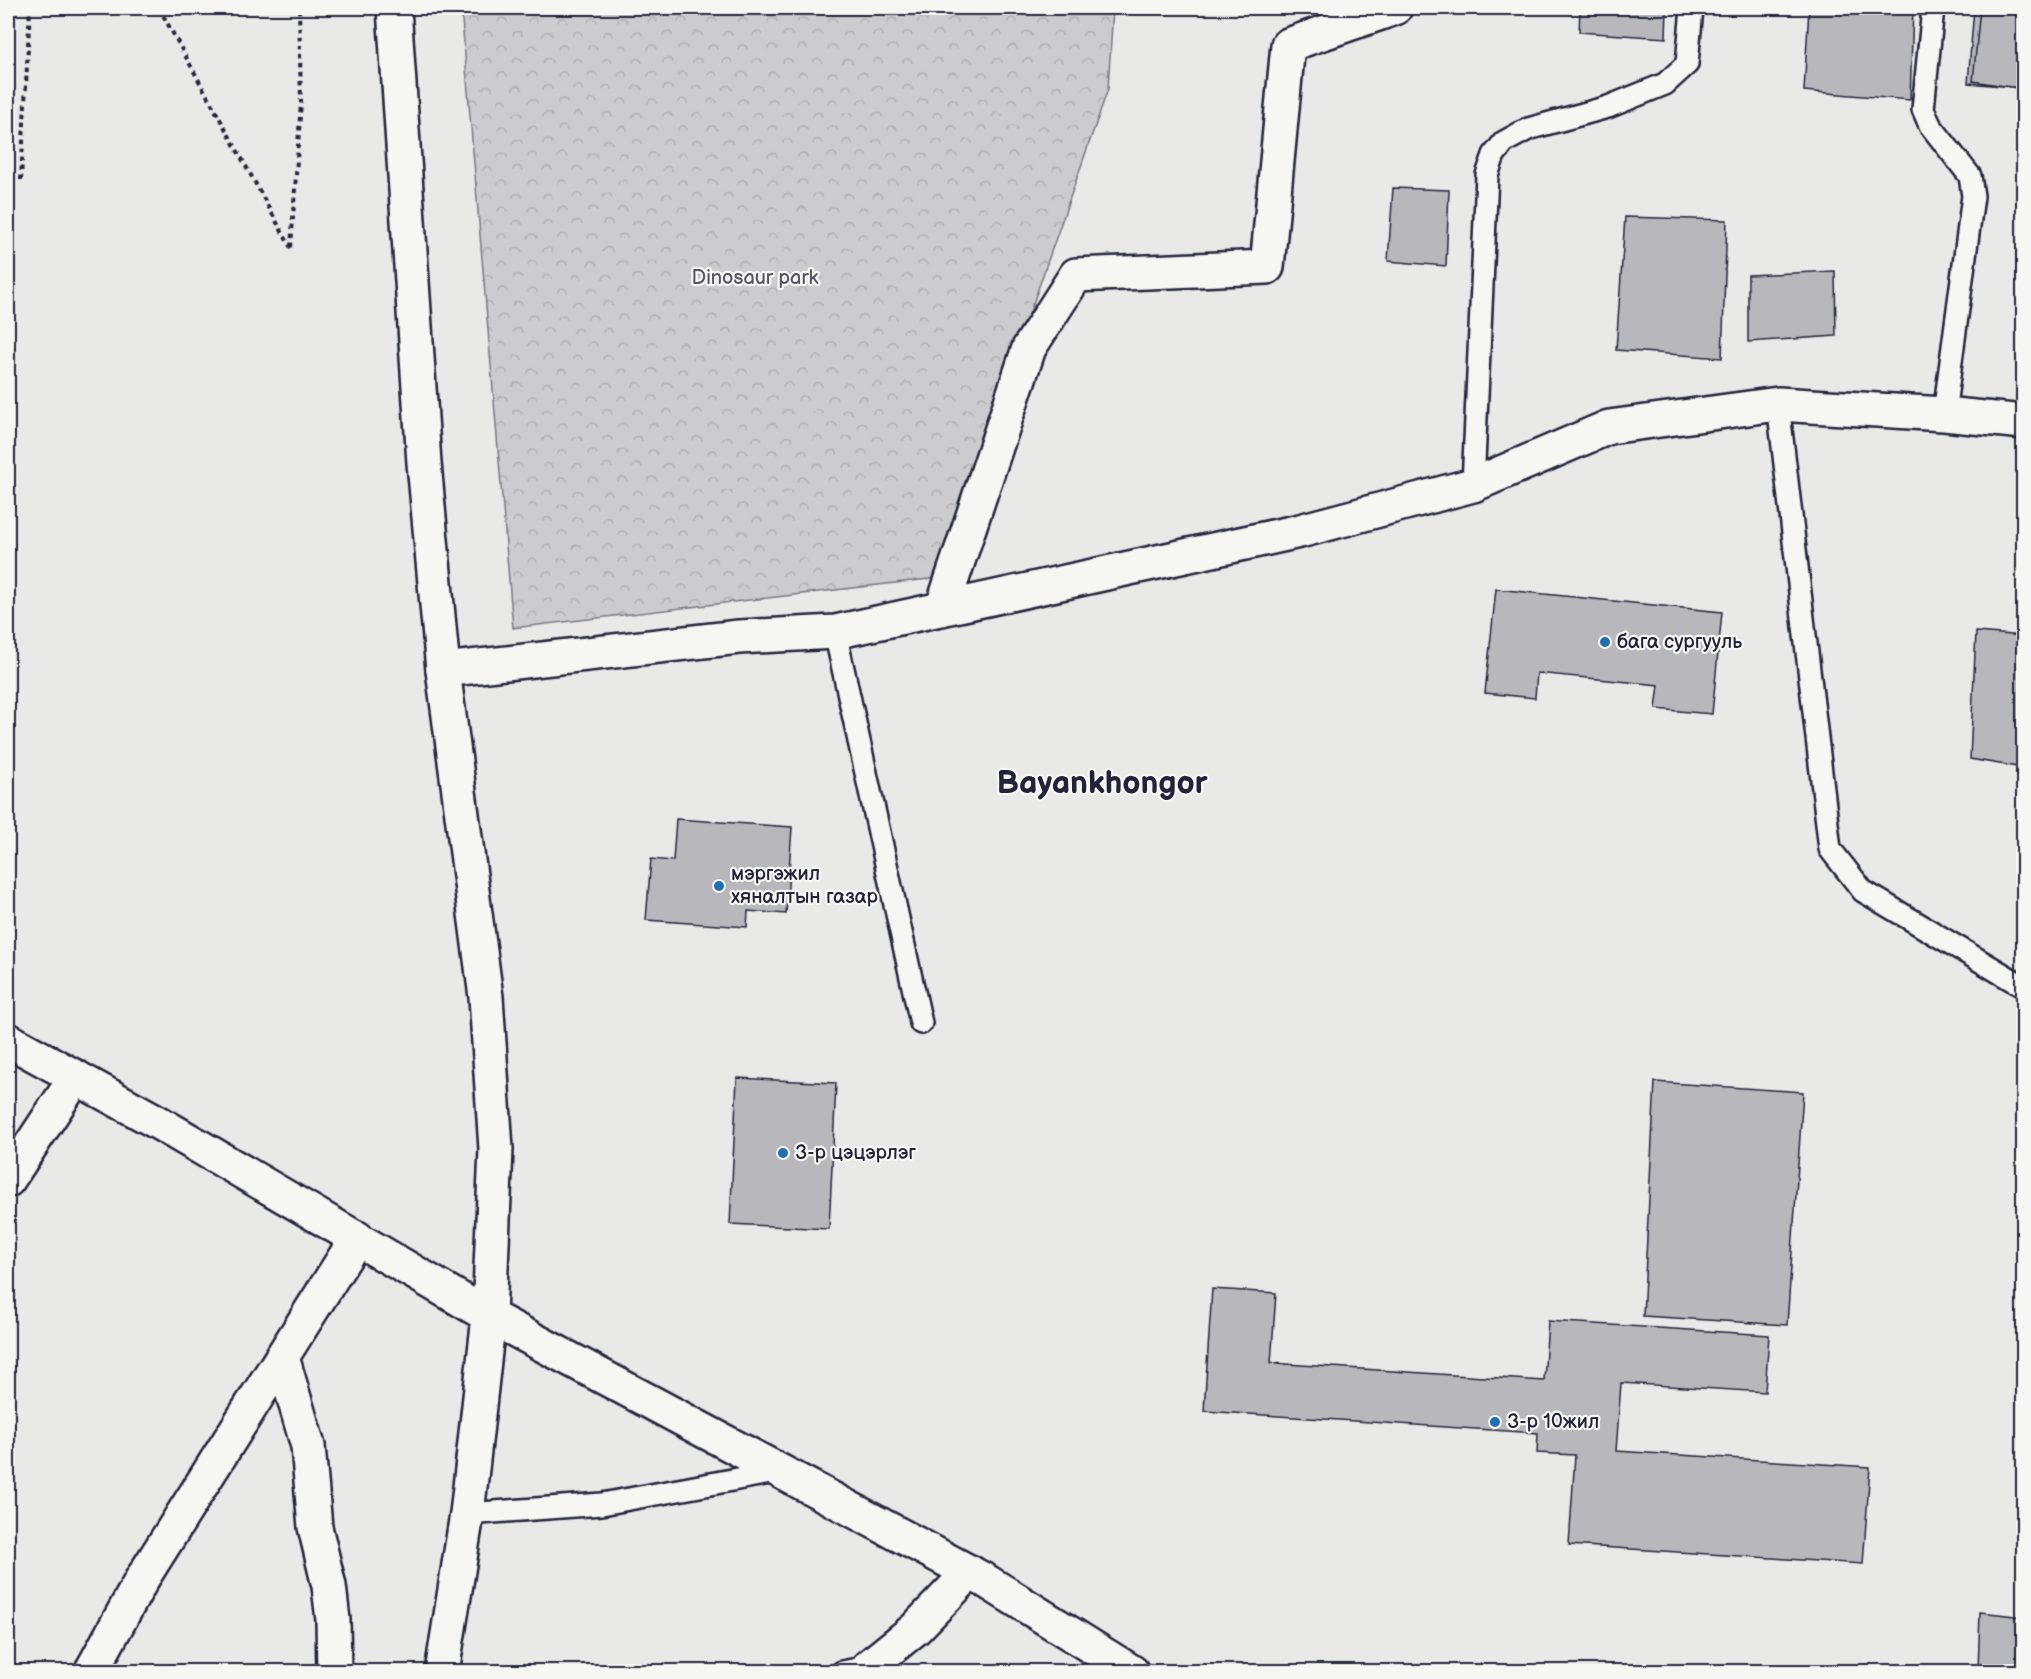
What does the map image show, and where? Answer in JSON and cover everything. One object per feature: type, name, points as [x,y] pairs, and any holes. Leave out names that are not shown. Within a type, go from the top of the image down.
[{"type":"street","points":[[394,8],[424,463],[443,670],[486,997],[496,1149],[489,1316],[467,1514],[442,1671]]},
{"type":"street","points":[[942,609],[1029,348],[1076,275],[1267,267],[1288,45],[1395,8]]},
{"type":"street","points":[[443,670],[739,638],[835,632],[1300,531],[1473,485],[1609,427],[1778,404],[1944,414],[2024,422]]},
{"type":"street","points":[[8,1040],[159,1123],[489,1316],[970,1572],[1132,1671]]},
{"type":"street","points":[[8,1179],[76,1077]]},
{"type":"street","points":[[91,1671],[142,1579],[357,1238]]},
{"type":"street","points":[[282,1357],[308,1446],[315,1527],[329,1586],[333,1620],[334,1671]]},
{"type":"street","points":[[858,1670],[915,1629],[970,1572]]},
{"type":"lane","points":[[1473,485],[1487,175],[1494,155],[1504,142],[1528,129],[1608,107],[1665,84],[1687,64],[1692,8]]},
{"type":"lane","points":[[1933,8],[1923,109],[1930,125],[1970,176],[1973,196],[1944,414]]},
{"type":"lane","points":[[1778,404],[1830,849],[1863,891],[2024,987]]},
{"type":"lane","points":[[835,632],[921,1023]]},
{"type":"lane","points":[[467,1514],[602,1504],[781,1471]]},
{"type":"path","points":[[21,180],[30,8]]},
{"type":"path","points":[[159,8],[291,248],[301,102],[299,8]]},
{"type":"green space","name":"Dinosaur park","points":[[461,8],[1113,8],[1108,89],[937,578],[513,628]]},
{"type":"building","points":[[1580,8],[1667,8],[1666,38],[1579,32]]},
{"type":"building","points":[[1809,8],[1913,8],[1910,100],[1804,91]]},
{"type":"building","points":[[1974,8],[2024,8],[2024,88],[1968,83]]},
{"type":"building","points":[[1980,8],[2024,8],[2024,89],[1973,81]]},
{"type":"building","points":[[1393,188],[1449,190],[1446,266],[1388,261]]},
{"type":"building","points":[[1625,217],[1727,220],[1722,358],[1616,350]]},
{"type":"building","points":[[1835,271],[1836,336],[1748,342],[1748,275]]},
{"type":"building","name":"бага сургууль","points":[[1496,589],[1722,612],[1712,714],[1656,709],[1659,685],[1537,673],[1535,698],[1485,693]]},
{"type":"building","points":[[1976,632],[2024,636],[2024,768],[1970,759]]},
{"type":"building","name":"мэргэжил хяналтын газар","points":[[676,819],[792,827],[786,914],[748,911],[747,927],[646,920],[651,859],[673,861]]},
{"type":"building","name":"3-р цэцэрлэг","points":[[737,1078],[836,1083],[829,1229],[730,1224]]},
{"type":"building","points":[[1655,1082],[1803,1092],[1787,1325],[1643,1316]]},
{"type":"building","name":"3-р 10жил","points":[[1212,1289],[1276,1293],[1271,1363],[1544,1381],[1548,1321],[1769,1335],[1765,1392],[1621,1383],[1616,1451],[1870,1467],[1863,1564],[1569,1545],[1575,1455],[1537,1453],[1538,1433],[1204,1411]]},
{"type":"building","points":[[1980,1612],[2024,1617],[2024,1672],[1978,1672]]},
{"type":"place","name":"бага сургууль","points":[[1605,642]]},
{"type":"place","name":"мэргэжил хяналтын газар","points":[[719,886]]},
{"type":"place","name":"3-р цэцэрлэг","points":[[783,1153]]},
{"type":"place","name":"3-р 10жил","points":[[1495,1422]]},
{"type":"district","name":"Bayankhongor","points":[[1102,783]]}]
